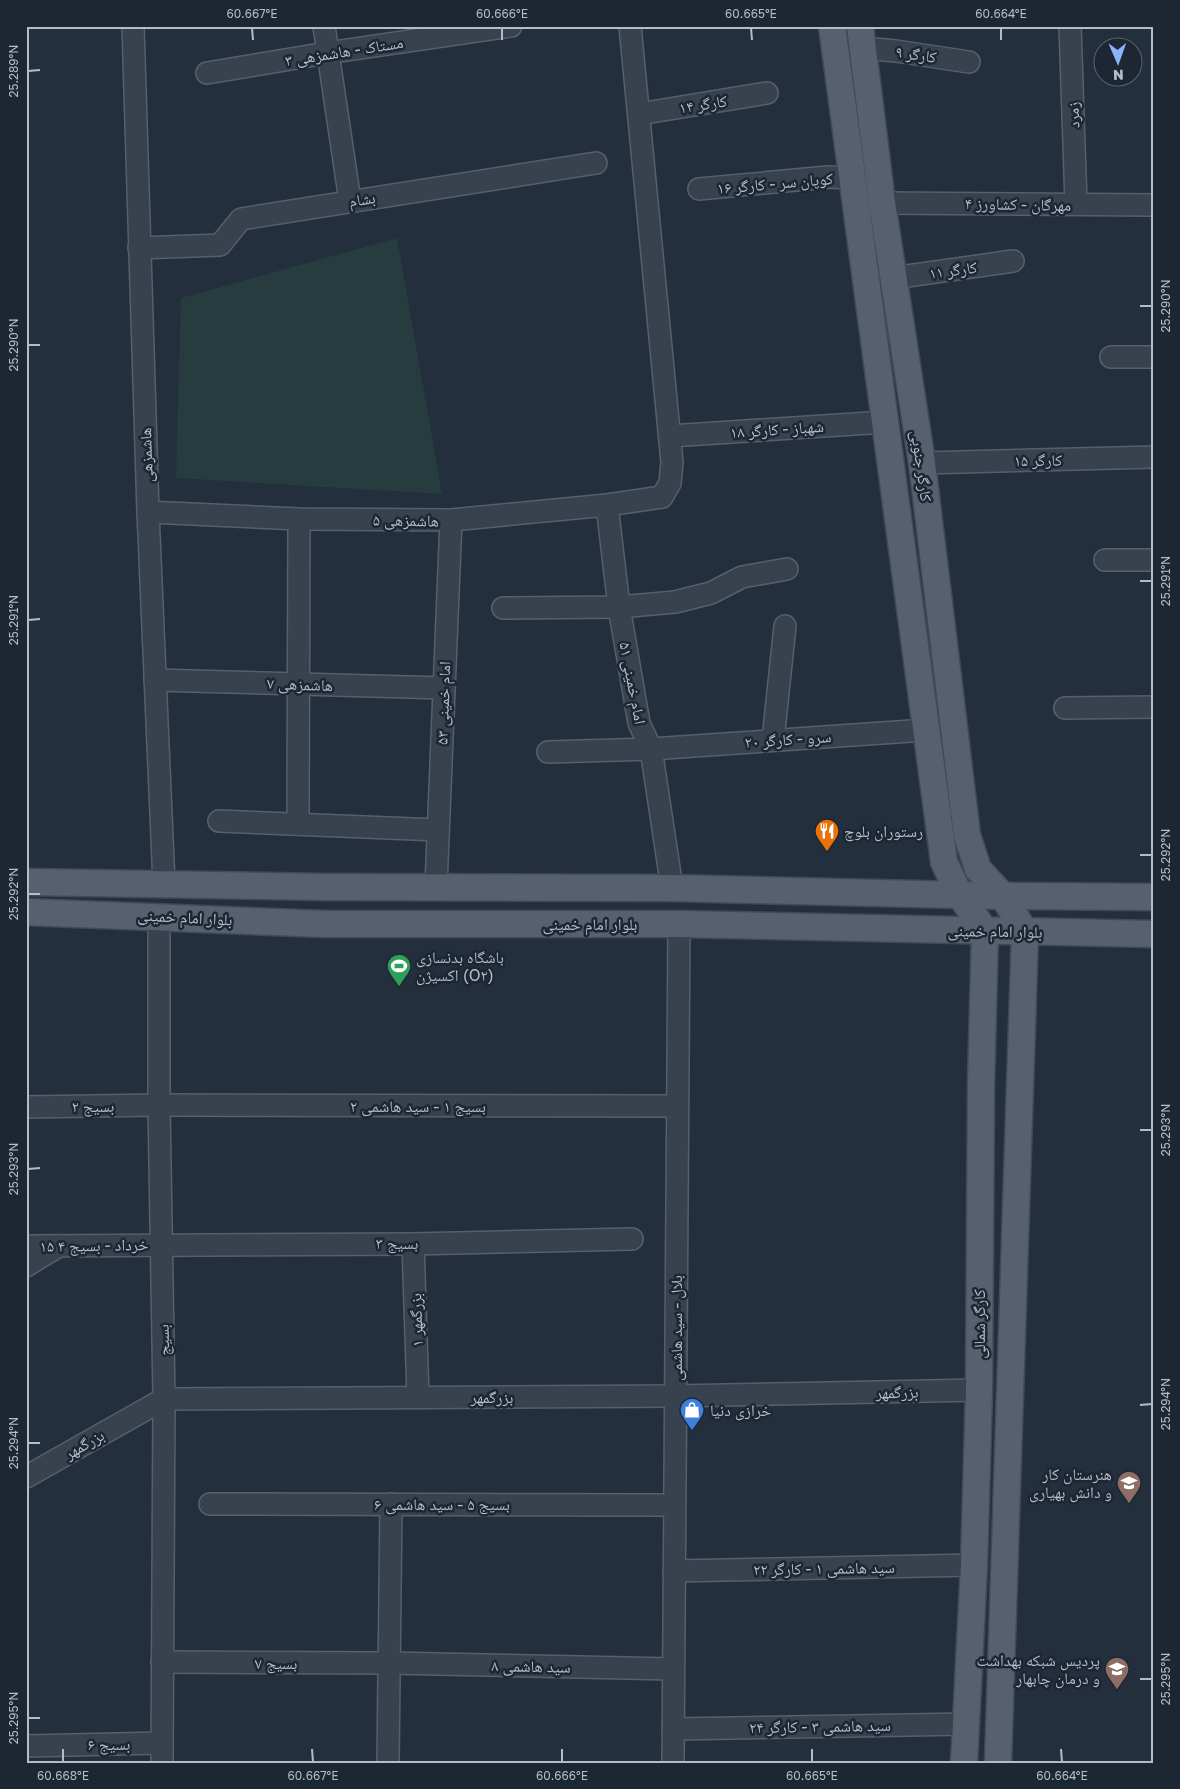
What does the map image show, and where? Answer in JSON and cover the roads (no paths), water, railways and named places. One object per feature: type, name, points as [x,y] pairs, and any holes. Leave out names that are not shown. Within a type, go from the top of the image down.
[{"type":"main road","name":"کارگر جنوبی","points":[[832,26],[944,862],[959,894]]},
{"type":"main road","name":"کارگر جنوبی","points":[[862,37],[882,203],[922,463],[967,835],[978,868],[1003,896]]},
{"type":"main road","points":[[890,466],[922,463]]},
{"type":"main road","name":"بلوار امام خمینی","points":[[26,882],[325,887],[672,888],[1003,896],[1154,897]]},
{"type":"main road","points":[[959,894],[985,932]]},
{"type":"main road","points":[[1003,896],[1025,932]]},
{"type":"main road","name":"بلوار امام خمینی","points":[[26,912],[325,924],[679,924],[985,932],[1154,934]]},
{"type":"main road","name":"کارگر شمالی","points":[[964,1763],[974,1565],[979,1390],[980,1084],[985,932]]},
{"type":"main road","name":"کارگر شمالی","points":[[998,1763],[1025,932]]},
{"type":"main road","points":[[980,1084],[985,1075],[992,1070],[1002,1068],[1011,1071],[1018,1079],[1020,1088]]},
{"type":"main road","points":[[1000,1724],[1008,1755],[1013,1763]]},
{"type":"street","name":"هاشمزهی","points":[[133,26],[148,512],[164,884]]},
{"type":"street","points":[[324,26],[350,201]]},
{"type":"street","name":"مستاک - هاشمزهی ۳","points":[[207,73],[328,52],[511,26]]},
{"type":"street","points":[[630,26],[670,436]]},
{"type":"street","name":"زمرد","points":[[1070,26],[1076,204]]},
{"type":"street","name":"کارگر ۹","points":[[862,37],[896,51],[968,62]]},
{"type":"street","name":"کارگر ۱۴","points":[[639,114],[767,93]]},
{"type":"street","name":"بشام","points":[[139,248],[220,245],[241,219],[596,163]]},
{"type":"street","name":"کوپان سر - کارگر ۱۶","points":[[699,189],[828,177],[852,178]]},
{"type":"street","name":"مهرگان - کشاورز ۴","points":[[882,203],[1154,205]]},
{"type":"street","name":"کارگر ۱۱","points":[[893,278],[1014,261]]},
{"type":"street","points":[[1111,356],[1154,357]]},
{"type":"street","name":"شهباز - کارگر ۱۸","points":[[670,436],[885,422]]},
{"type":"street","name":"هاشمزهی ۵","points":[[148,512],[299,519],[451,520],[607,505],[662,497],[670,483],[672,462],[670,436]]},
{"type":"street","name":"کارگر ۱۵","points":[[922,463],[1154,457]]},
{"type":"street","name":"امام خمینی ۵۱","points":[[607,505],[619,607],[639,723],[651,749],[672,888]]},
{"type":"street","points":[[298,824],[299,519]]},
{"type":"street","name":"امام خمینی ۵۳","points":[[436,886],[451,520]]},
{"type":"street","points":[[1105,560],[1154,560]]},
{"type":"street","points":[[503,608],[619,607],[675,602],[711,594],[742,577],[787,569]]},
{"type":"street","points":[[773,740],[785,626]]},
{"type":"street","name":"هاشمزهی ۷","points":[[155,680],[444,688]]},
{"type":"street","points":[[1065,708],[1154,707]]},
{"type":"street","name":"سرو - کارگر ۲۰","points":[[548,752],[651,749],[926,730]]},
{"type":"street","points":[[219,821],[438,830]]},
{"type":"street","name":"بسیج","points":[[159,916],[159,1105],[164,1399],[162,1753]]},
{"type":"street","name":"بلال - سید هاشمی","points":[[673,1763],[679,924]]},
{"type":"street","name":"بسیج ۱ - سید هاشمی ۲","points":[[159,1105],[677,1106]]},
{"type":"street","name":"بسیج ۲","points":[[26,1107],[159,1105]]},
{"type":"street","name":"بسیج ۳","points":[[162,1244],[413,1244],[632,1239]]},
{"type":"street","name":"۱۵ خرداد - بسیج ۴","points":[[26,1246],[162,1244]]},
{"type":"street","name":"بزرگمهر ۱","points":[[413,1244],[418,1397]]},
{"type":"street","points":[[26,1266],[60,1246]]},
{"type":"street","name":"بزرگمهر","points":[[26,1477],[164,1399],[675,1396],[979,1390]]},
{"type":"street","name":"بسیج ۵ - سید هاشمی ۶","points":[[210,1504],[674,1505]]},
{"type":"street","points":[[388,1763],[391,1504]]},
{"type":"street","name":"سید هاشمی ۱ - کارگر ۲۲","points":[[674,1571],[974,1565]]},
{"type":"street","name":"بسیج ۷","points":[[162,1662],[389,1663]]},
{"type":"street","name":"سید هاشمی ۸","points":[[389,1663],[673,1668]]},
{"type":"street","name":"سید هاشمی ۳ - کارگر ۲۴","points":[[673,1729],[967,1724]]},
{"type":"street","name":"بسیج ۶","points":[[26,1746],[162,1753]]},
{"type":"place","name":"رستوران بلوچ","points":[[827,852]]},
{"type":"place","name":"باشگاه بدنسازی اکسیژن (O۲)","points":[[399,987]]},
{"type":"place","name":"خرازی دنیا","points":[[692,1431]]},
{"type":"place","name":"هنرستان کار و دانش بهیاری","points":[[1129,1504]]},
{"type":"place","name":"پردیس شبکه بهداشت و درمان چابهار","points":[[1117,1690]]}]
